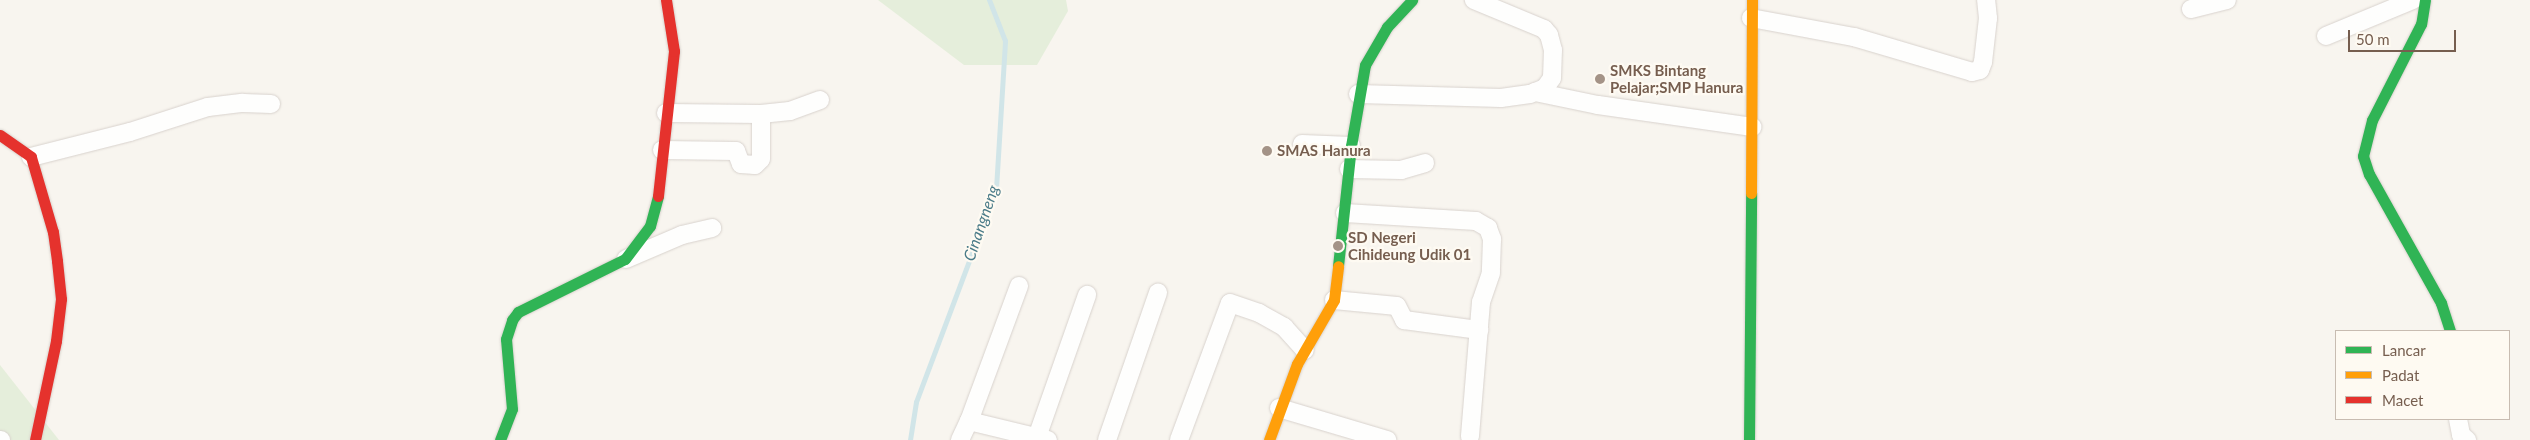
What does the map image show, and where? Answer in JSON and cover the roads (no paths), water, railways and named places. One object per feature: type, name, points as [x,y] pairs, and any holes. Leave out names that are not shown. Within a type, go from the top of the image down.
[{"type":"street","points":[[626,259],[650,226],[657,201],[674,51],[666,0]]},
{"type":"street","points":[[1269,440],[1280,408],[1305,350],[1334,300],[1358,94],[1371,50],[1387,27],[1412,0]]},
{"type":"street","points":[[1358,94],[1485,98],[1534,92],[1545,88],[1552,78],[1553,50],[1549,35],[1544,29],[1474,0]]},
{"type":"street","points":[[1749,440],[1752,0]]},
{"type":"street","points":[[1751,18],[1854,37],[1952,69],[1972,72],[1980,70],[1983,62],[1988,18],[1986,0]]},
{"type":"street","points":[[2191,9],[2227,0]]},
{"type":"street","points":[[2326,36],[2413,0]]},
{"type":"street","points":[[2425,0],[2421,24],[2372,120],[2363,156],[2369,174],[2440,303],[2450,330]]},
{"type":"street","points":[[1534,92],[1598,106],[1752,127]]},
{"type":"street","points":[[666,113],[761,114],[790,111],[820,100]]},
{"type":"street","points":[[30,157],[130,132],[208,107],[243,103],[271,104]]},
{"type":"street","points":[[662,150],[736,151],[741,164],[755,165],[761,159],[761,114]]},
{"type":"street","points":[[0,134],[30,157],[53,232],[61,299],[56,341],[35,440]]},
{"type":"street","points":[[1302,144],[1351,146]]},
{"type":"street","points":[[1349,168],[1401,170],[1425,163]]},
{"type":"street","points":[[1345,214],[1483,223],[1491,234],[1491,272],[1481,302],[1470,437]]},
{"type":"street","points":[[500,440],[505,434],[512,409],[506,339],[512,320],[518,312],[626,259],[682,235],[712,228]]},
{"type":"street","points":[[960,440],[969,421],[1019,286]]},
{"type":"street","points":[[1107,440],[1158,293]]},
{"type":"street","points":[[969,421],[1040,439],[1087,295]]},
{"type":"street","points":[[1334,300],[1398,306],[1404,320],[1479,330]]},
{"type":"street","points":[[1179,440],[1230,303],[1260,313],[1284,327],[1305,350]]},
{"type":"street","points":[[1280,408],[1386,440]]},
{"type":"street","points":[[2458,420],[2462,435],[2467,440]]},
{"type":"waterway","name":"Cinangneng","points":[[910,440],[916,402],[996,189],[1005,41],[989,0]]},
{"type":"place","name":"SMKS Bintang Pelajar;SMP Hanura","points":[[1600,79]]},
{"type":"place","name":"SMAS Hanura","points":[[1267,151]]},
{"type":"place","name":"SD Negeri Cihideung Udik 01","points":[[1338,246]]}]
